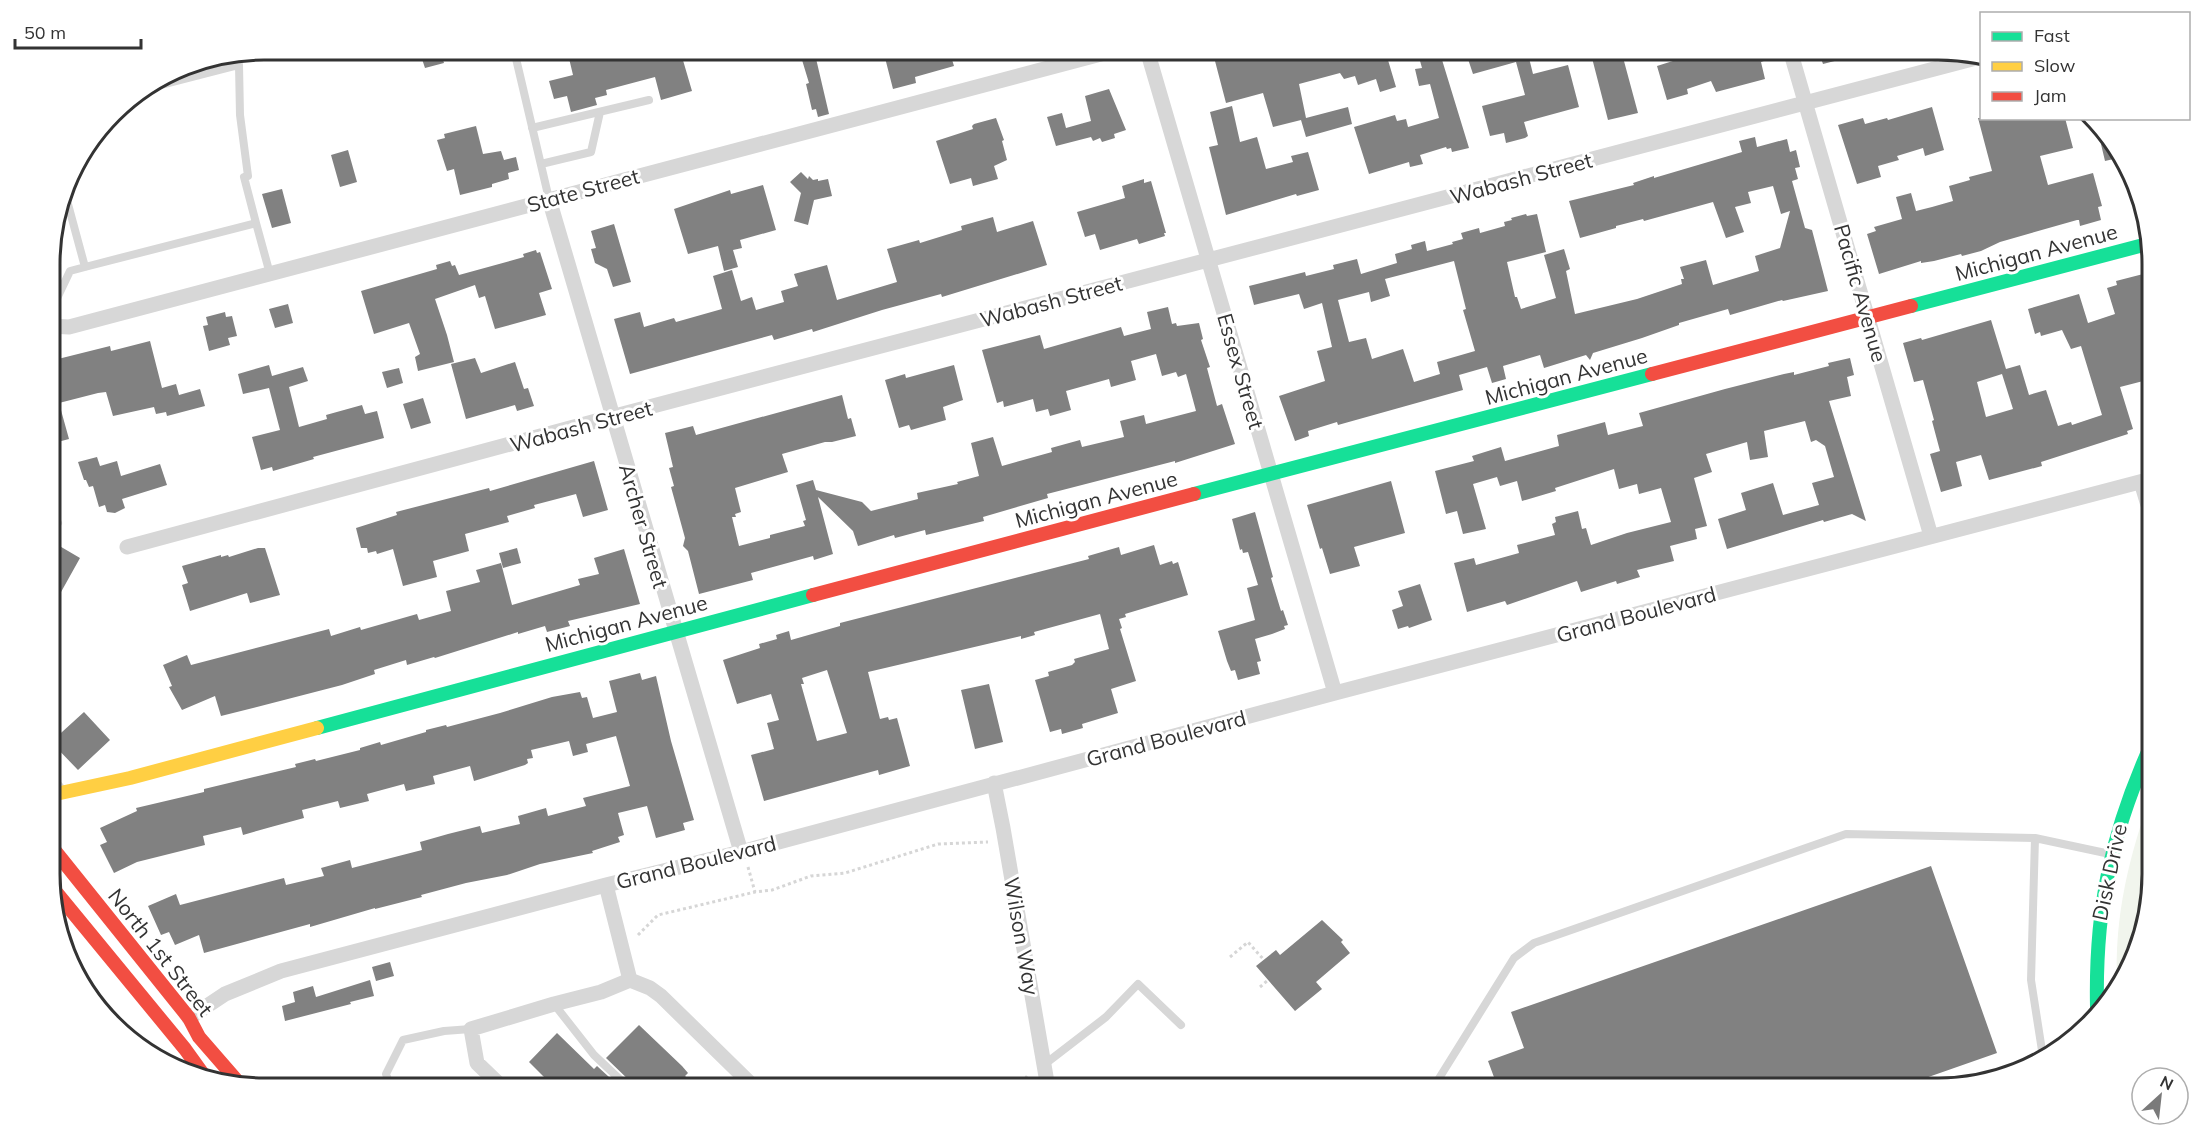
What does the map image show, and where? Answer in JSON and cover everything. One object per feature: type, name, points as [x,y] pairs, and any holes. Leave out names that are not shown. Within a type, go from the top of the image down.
[{"type":"street","name":"State Street","points":[[60,327],[69,327],[1078,60]]},
{"type":"street","name":"Essex Street","points":[[1150,60],[1335,693]]},
{"type":"street","name":"Pacific Avenue","points":[[1793,60],[1931,536]]},
{"type":"street","name":"Wabash Street","points":[[127,547],[1962,62]]},
{"type":"street","name":"Archer Street","points":[[549,200],[744,858]]},
{"type":"street","name":"Michigan Avenue","points":[[60,792],[130,778],[675,631],[2141,246]]},
{"type":"street","name":"Grand Boulevard","points":[[189,1018],[225,994],[281,971],[606,885],[744,858],[994,783],[2142,481]]},
{"type":"street","name":"Disk Drive","points":[[2097,1002],[2098,929],[2110,854],[2125,802],[2142,765]]},
{"type":"street","name":"Wilson Way","points":[[994,783],[1004,828],[1046,1078]]},
{"type":"street","name":"North 1st Street","points":[[60,857],[189,1018],[199,1036],[232,1075]]},
{"type":"street","points":[[606,885],[630,980]]},
{"type":"street","name":"North 1st Street","points":[[62,899],[198,1067]]},
{"type":"street","points":[[70,909],[97,926],[172,1018],[180,1022],[189,1018]]},
{"type":"street","points":[[493,1078],[477,1063],[471,1029],[601,992],[630,980],[650,988],[661,996],[745,1078]]},
{"type":"lane","points":[[516,60],[549,200]]},
{"type":"lane","points":[[171,83],[239,65],[240,115],[248,176],[244,177],[270,274]]},
{"type":"lane","points":[[532,128],[649,100]]},
{"type":"lane","points":[[541,164],[591,152],[600,112]]},
{"type":"lane","points":[[69,206],[85,267]]},
{"type":"lane","points":[[60,292],[70,271],[256,222]]},
{"type":"lane","points":[[1439,1078],[1514,958],[1534,943],[1846,834],[2035,838],[2110,854]]},
{"type":"lane","points":[[2035,838],[2031,980],[2042,1050]]},
{"type":"lane","points":[[1043,1065],[1106,1017],[1138,984],[1181,1025]]},
{"type":"lane","points":[[554,1004],[594,1055],[618,1078]]},
{"type":"lane","points":[[387,1078],[386,1074],[403,1040],[444,1031],[471,1029]]},
{"type":"path","points":[[638,935],[658,915],[755,892],[772,891],[811,876],[845,873],[938,844],[988,842]]},
{"type":"path","points":[[744,858],[755,892]]},
{"type":"path","points":[[1230,957],[1248,942],[1264,960]]},
{"type":"path","points":[[1260,987],[1268,980]]},
{"type":"shaded area","points":[[2142,821],[2140,901],[2127,952],[2117,971],[2121,910]]},
{"type":"building","points":[[422,60],[443,60],[444,63],[425,68]]},
{"type":"building","points":[[569,60],[683,60],[692,91],[661,100],[655,77],[606,90],[607,95],[595,98],[597,105],[571,112],[567,96],[554,99],[549,81],[573,75]]},
{"type":"building","points":[[802,60],[816,60],[829,114],[818,117],[816,109],[812,110],[806,84],[809,83]]},
{"type":"building","points":[[886,60],[952,60],[954,66],[915,77],[916,83],[893,89]]},
{"type":"building","points":[[1388,60],[1396,87],[1380,92],[1376,79],[1358,85],[1355,76],[1344,79],[1340,73],[1299,84],[1306,118],[1348,107],[1352,124],[1306,137],[1301,120],[1273,127],[1263,93],[1226,103],[1215,61]]},
{"type":"building","points":[[1420,60],[1442,60],[1469,148],[1452,152],[1451,148],[1446,147],[1420,155],[1423,164],[1410,167],[1409,162],[1369,174],[1354,127],[1395,115],[1397,121],[1406,119],[1408,127],[1439,118],[1430,84],[1419,86],[1415,69],[1422,68]]},
{"type":"building","points":[[1468,60],[1530,60],[1533,74],[1568,65],[1579,107],[1524,122],[1528,136],[1506,143],[1504,133],[1490,136],[1482,106],[1525,95],[1516,62],[1473,74]]},
{"type":"building","points":[[1593,60],[1624,60],[1638,113],[1608,120]]},
{"type":"building","points":[[1676,60],[1767,60],[1761,62],[1765,79],[1716,92],[1711,81],[1687,89],[1688,94],[1667,100],[1657,66]]},
{"type":"building","points":[[1822,60],[1839,60],[1823,64]]},
{"type":"building","points":[[1109,89],[1126,130],[1114,134],[1115,138],[1102,142],[1100,138],[1093,141],[1091,137],[1056,146],[1047,117],[1062,113],[1066,128],[1091,121],[1085,96]]},
{"type":"building","points":[[1232,106],[1240,142],[1257,137],[1266,169],[1293,162],[1291,156],[1308,152],[1319,190],[1297,196],[1296,194],[1226,215],[1209,147],[1218,145],[1210,112]]},
{"type":"building","points":[[1932,107],[1944,150],[1925,156],[1923,148],[1897,156],[1899,160],[1878,166],[1881,177],[1857,184],[1838,125],[1863,118],[1865,124],[1887,118],[1888,120]]},
{"type":"building","points":[[996,118],[1004,140],[1002,141],[1007,160],[994,166],[998,179],[973,186],[971,178],[950,184],[936,141],[973,129],[974,124]]},
{"type":"building","points":[[1978,118],[1980,120],[2066,120],[2073,148],[2040,156],[2048,185],[2093,173],[2102,206],[2098,207],[2101,220],[2080,226],[2077,220],[2000,242],[1981,251],[1934,261],[1921,263],[1921,261],[1879,274],[1867,234],[1876,231],[1874,227],[1902,219],[1896,197],[1911,193],[1916,211],[1932,207],[1953,201],[1949,186],[1970,180],[1969,177],[1992,171]]},
{"type":"building","points":[[476,126],[483,154],[501,151],[504,160],[516,157],[519,170],[508,173],[509,179],[492,184],[492,187],[460,195],[454,169],[447,171],[437,140],[445,138],[444,134]]},
{"type":"building","points":[[1755,137],[1757,147],[1787,139],[1790,152],[1796,150],[1800,167],[1795,168],[1798,179],[1792,181],[1805,228],[1812,230],[1828,291],[1782,300],[1730,315],[1728,309],[1679,323],[1679,325],[1642,338],[1593,353],[1590,360],[1586,355],[1544,368],[1540,355],[1503,366],[1506,379],[1492,383],[1487,367],[1459,375],[1463,390],[1338,425],[1337,422],[1308,431],[1309,436],[1295,441],[1279,396],[1325,381],[1317,351],[1332,347],[1322,303],[1304,309],[1299,294],[1254,305],[1249,286],[1305,272],[1306,276],[1334,269],[1333,265],[1357,259],[1361,274],[1397,263],[1395,254],[1412,249],[1411,245],[1425,241],[1427,251],[1453,244],[1452,242],[1463,239],[1461,233],[1479,228],[1480,233],[1505,226],[1504,222],[1512,220],[1511,218],[1526,214],[1527,216],[1537,214],[1546,252],[1507,262],[1515,297],[1521,309],[1556,298],[1544,255],[1564,249],[1570,269],[1566,271],[1575,314],[1637,299],[1682,284],[1681,279],[1684,279],[1680,267],[1706,260],[1713,285],[1759,271],[1755,256],[1780,248],[1790,211],[1781,214],[1773,186],[1748,192],[1751,203],[1735,207],[1744,232],[1726,238],[1713,202],[1644,221],[1643,219],[1616,226],[1616,228],[1580,238],[1569,201],[1634,185],[1633,183],[1654,176],[1654,178],[1742,152],[1739,141]],"holes":[[[1454,261],[1466,309],[1463,310],[1475,351],[1437,362],[1440,374],[1414,382],[1403,349],[1372,359],[1366,338],[1349,342],[1338,300],[1369,292],[1371,302],[1390,296],[1385,279]]]},
{"type":"building","points":[[2100,140],[2113,159],[2105,161]]},
{"type":"building","points":[[348,150],[357,182],[340,187],[331,155]]},
{"type":"building","points":[[801,172],[808,179],[809,176],[818,181],[828,179],[832,196],[814,200],[808,225],[794,221],[801,193],[790,182]]},
{"type":"building","points":[[1144,179],[1144,183],[1151,181],[1165,236],[1139,244],[1137,239],[1100,250],[1095,234],[1085,237],[1077,212],[1125,198],[1122,186]]},
{"type":"building","points":[[763,185],[776,230],[740,240],[742,248],[733,250],[738,267],[724,271],[718,246],[688,254],[674,209],[730,190],[731,194]]},
{"type":"building","points":[[282,189],[291,223],[272,228],[262,194]]},
{"type":"building","points":[[993,217],[997,232],[1033,221],[1047,265],[942,297],[941,294],[882,310],[813,332],[812,329],[774,340],[772,335],[630,374],[614,319],[640,312],[644,327],[674,318],[676,322],[722,309],[713,276],[732,270],[741,301],[752,297],[756,310],[784,302],[781,291],[798,286],[794,274],[827,265],[837,300],[897,282],[887,249],[919,240],[920,243],[962,230],[961,226]]},
{"type":"building","points":[[614,224],[631,282],[613,287],[607,269],[595,263],[591,249],[596,248],[591,231]]},
{"type":"building","points":[[536,250],[537,253],[540,252],[552,289],[539,293],[546,315],[495,329],[485,296],[479,298],[475,285],[435,299],[454,362],[418,371],[415,357],[420,354],[409,323],[374,334],[361,291],[437,269],[436,265],[450,261],[452,266],[455,265],[459,275],[524,257],[523,254]]},
{"type":"building","points":[[2142,274],[2142,381],[2120,387],[2133,429],[2127,431],[2128,434],[2041,462],[2042,466],[1989,480],[1981,455],[1956,462],[1962,486],[1941,492],[1930,454],[1940,451],[1932,421],[1934,420],[1923,380],[1914,382],[1903,343],[1921,338],[1922,340],[1991,320],[2006,369],[2020,365],[2029,395],[2046,390],[2058,426],[2071,422],[2072,425],[2102,415],[2081,346],[2071,349],[2062,330],[2041,336],[2040,332],[2035,334],[2028,309],[2079,294],[2088,323],[2115,314],[2107,288],[2117,285],[2116,281]],"holes":[[[2002,374],[2013,409],[1986,417],[1977,382]]]},
{"type":"building","points":[[288,304],[293,323],[275,328],[269,309]]},
{"type":"building","points":[[1168,307],[1172,324],[1176,323],[1177,326],[1199,323],[1217,406],[1222,404],[1235,444],[1175,463],[1175,461],[1047,494],[1048,498],[983,517],[984,521],[926,535],[925,530],[895,538],[894,535],[858,546],[853,531],[818,497],[833,554],[814,560],[813,556],[751,573],[753,580],[699,594],[688,551],[683,546],[685,538],[671,487],[674,486],[669,468],[673,467],[665,433],[693,426],[696,435],[842,395],[848,419],[851,418],[856,436],[782,454],[788,472],[735,488],[741,512],[735,514],[736,517],[732,517],[739,546],[805,526],[803,521],[806,520],[796,485],[813,480],[816,490],[862,502],[871,511],[918,499],[917,493],[958,484],[957,482],[979,476],[971,443],[993,437],[1002,466],[1052,452],[1051,448],[1080,440],[1082,447],[1124,437],[1120,421],[1144,415],[1146,424],[1196,411],[1186,374],[1178,377],[1176,372],[1162,376],[1156,354],[1131,361],[1136,380],[1111,387],[1109,379],[1066,391],[1071,410],[1050,416],[1048,409],[1036,412],[1033,399],[1004,407],[1003,401],[997,403],[982,350],[1040,335],[1044,349],[1121,327],[1124,336],[1151,329],[1147,312]]},
{"type":"building","points":[[225,312],[226,317],[232,316],[237,336],[228,338],[230,345],[209,351],[203,326],[208,325],[206,317]]},
{"type":"building","points":[[150,341],[162,388],[176,384],[179,395],[200,389],[205,406],[167,416],[166,412],[156,414],[154,407],[113,416],[106,392],[60,403],[60,358],[110,346],[111,351]]},
{"type":"building","points":[[475,358],[481,373],[515,362],[524,389],[528,388],[534,406],[517,411],[515,405],[466,419],[451,364]]},
{"type":"building","points":[[1850,358],[1854,375],[1847,377],[1851,396],[1829,401],[1866,521],[1852,514],[1824,522],[1823,520],[1727,549],[1718,519],[1746,510],[1741,493],[1773,483],[1783,515],[1819,505],[1812,483],[1834,477],[1825,446],[1816,440],[1811,442],[1805,421],[1764,431],[1768,457],[1750,460],[1747,442],[1706,454],[1712,472],[1694,478],[1707,526],[1695,529],[1697,539],[1670,546],[1674,561],[1637,570],[1640,577],[1617,584],[1616,581],[1581,592],[1577,581],[1507,605],[1505,601],[1467,612],[1454,563],[1474,558],[1476,565],[1519,553],[1517,545],[1555,535],[1552,524],[1556,522],[1555,517],[1578,511],[1582,529],[1586,528],[1591,545],[1671,522],[1661,488],[1639,494],[1637,484],[1619,489],[1614,469],[1522,501],[1517,481],[1500,486],[1497,477],[1473,484],[1486,529],[1463,534],[1457,511],[1446,514],[1435,471],[1474,461],[1472,456],[1501,447],[1505,461],[1559,446],[1557,435],[1605,422],[1608,435],[1643,426],[1639,413],[1784,374],[1794,372],[1794,375],[1829,366],[1828,363]]},
{"type":"building","points":[[269,365],[272,376],[303,367],[308,381],[289,387],[299,427],[327,419],[326,415],[362,405],[365,414],[377,411],[384,438],[313,457],[314,459],[273,471],[272,467],[261,470],[252,437],[280,430],[269,388],[243,394],[238,374]]},
{"type":"building","points":[[954,365],[963,400],[943,407],[946,420],[911,430],[909,425],[899,428],[885,380],[905,374],[906,378]]},
{"type":"building","points":[[399,368],[403,383],[387,388],[382,372]]},
{"type":"building","points":[[423,398],[431,423],[411,429],[403,404]]},
{"type":"building","points":[[60,407],[69,439],[60,441]]},
{"type":"building","points":[[97,457],[100,466],[117,461],[121,476],[160,464],[167,485],[122,499],[125,508],[115,513],[107,512],[105,505],[99,507],[93,486],[89,487],[84,480],[78,462]]},
{"type":"building","points":[[594,461],[608,510],[583,517],[576,494],[534,505],[535,508],[507,516],[509,522],[465,534],[469,551],[433,561],[437,577],[403,586],[393,549],[377,554],[376,551],[368,553],[367,548],[361,548],[356,528],[397,515],[396,512],[489,488],[490,491]]},
{"type":"building","points":[[1391,481],[1405,533],[1354,547],[1360,566],[1330,574],[1307,505]]},
{"type":"building","points":[[1255,512],[1273,577],[1271,578],[1281,611],[1283,610],[1288,625],[1284,626],[1285,629],[1255,639],[1261,661],[1257,662],[1260,674],[1238,680],[1235,670],[1231,671],[1218,631],[1255,620],[1247,588],[1258,585],[1248,552],[1243,553],[1242,549],[1240,550],[1232,519]]},
{"type":"building","points":[[1154,545],[1160,565],[1172,561],[1173,564],[1178,562],[1188,595],[1125,614],[1126,617],[1119,619],[1136,681],[1111,689],[1118,713],[1082,724],[1083,728],[1062,734],[1061,729],[1050,732],[1035,680],[1049,676],[1048,672],[1072,665],[1075,662],[1074,659],[1109,649],[1100,614],[1034,632],[1035,635],[1021,639],[1021,636],[868,672],[880,719],[897,718],[910,766],[879,775],[878,770],[764,801],[751,755],[774,749],[767,723],[779,720],[771,694],[737,704],[723,660],[760,648],[759,644],[777,639],[776,635],[789,631],[791,640],[840,626],[840,623],[1089,559],[1088,556],[1119,547],[1121,555]],"holes":[[[827,670],[847,733],[817,741],[801,684],[804,684],[802,678]]]},
{"type":"building","points":[[60,546],[80,558],[60,594]]},
{"type":"building","points":[[265,548],[280,595],[250,603],[247,593],[190,611],[182,585],[188,583],[182,566],[221,555],[221,557],[228,555],[229,557]]},
{"type":"building","points":[[517,548],[521,563],[503,568],[499,553]]},
{"type":"building","points":[[624,549],[640,604],[568,621],[570,626],[547,632],[545,626],[518,634],[518,632],[407,665],[406,660],[374,670],[375,674],[342,685],[221,716],[215,696],[182,710],[169,687],[172,686],[163,665],[187,655],[191,665],[329,629],[331,636],[417,614],[419,620],[451,611],[446,591],[480,582],[476,570],[501,563],[512,605],[580,585],[578,579],[599,574],[594,558]]},
{"type":"building","points":[[1420,584],[1432,620],[1409,628],[1408,626],[1398,629],[1392,610],[1403,606],[1398,591]]},
{"type":"building","points":[[640,673],[642,680],[656,676],[671,741],[694,820],[683,823],[685,830],[656,838],[647,806],[618,813],[624,835],[618,837],[620,842],[592,851],[593,853],[466,883],[310,927],[310,924],[204,953],[199,935],[175,945],[169,932],[161,935],[148,906],[176,894],[180,905],[284,878],[286,885],[324,876],[321,868],[350,860],[352,868],[422,850],[420,842],[448,834],[480,826],[482,833],[520,824],[518,816],[546,808],[548,816],[586,806],[583,798],[630,786],[616,736],[586,744],[588,752],[573,756],[569,741],[531,750],[533,758],[527,759],[528,763],[525,765],[474,781],[470,766],[433,776],[435,784],[406,791],[404,784],[367,794],[369,801],[340,808],[338,801],[302,810],[304,818],[243,835],[241,827],[203,836],[205,845],[137,862],[114,873],[100,845],[107,842],[100,828],[137,811],[136,808],[296,767],[295,764],[360,750],[360,748],[380,742],[381,745],[426,732],[426,730],[446,725],[447,727],[552,697],[580,692],[582,698],[587,697],[593,718],[617,712],[609,681]]},
{"type":"building","points":[[989,684],[1003,742],[975,749],[961,690]]},
{"type":"building","points":[[84,712],[110,740],[78,770],[60,751],[60,734]]},
{"type":"building","points":[[1931,866],[1997,1053],[1926,1078],[1494,1078],[1488,1061],[1524,1048],[1511,1012]]},
{"type":"building","points":[[1322,920],[1343,940],[1341,942],[1350,953],[1316,982],[1322,989],[1295,1011],[1256,966],[1276,950],[1280,955]]},
{"type":"building","points":[[390,962],[394,976],[376,981],[372,967]]},
{"type":"building","points":[[370,980],[374,996],[285,1021],[282,1006],[295,1002],[293,992],[313,986],[316,997]]},
{"type":"building","points":[[639,1025],[682,1066],[688,1073],[685,1076],[687,1078],[627,1078],[606,1058]]},
{"type":"building","points":[[557,1033],[594,1069],[597,1066],[610,1078],[545,1078],[529,1062]]},
{"type":"traffic: fast","points":[[1911,306],[2141,246]]},
{"type":"traffic: fast","points":[[1194,494],[1652,374]]},
{"type":"traffic: fast","points":[[317,728],[813,595]]},
{"type":"traffic: fast","points":[[2097,1002],[2099,937],[2108,872],[2126,808],[2142,767]]},
{"type":"traffic: slow","points":[[60,793],[130,778],[317,728]]},
{"type":"traffic: jam","points":[[1652,374],[1911,306]]},
{"type":"traffic: jam","points":[[813,595],[1194,494]]},
{"type":"traffic: jam","points":[[60,857],[189,1018],[199,1037],[232,1075]]},
{"type":"traffic: jam","points":[[62,899],[198,1067]]}]
